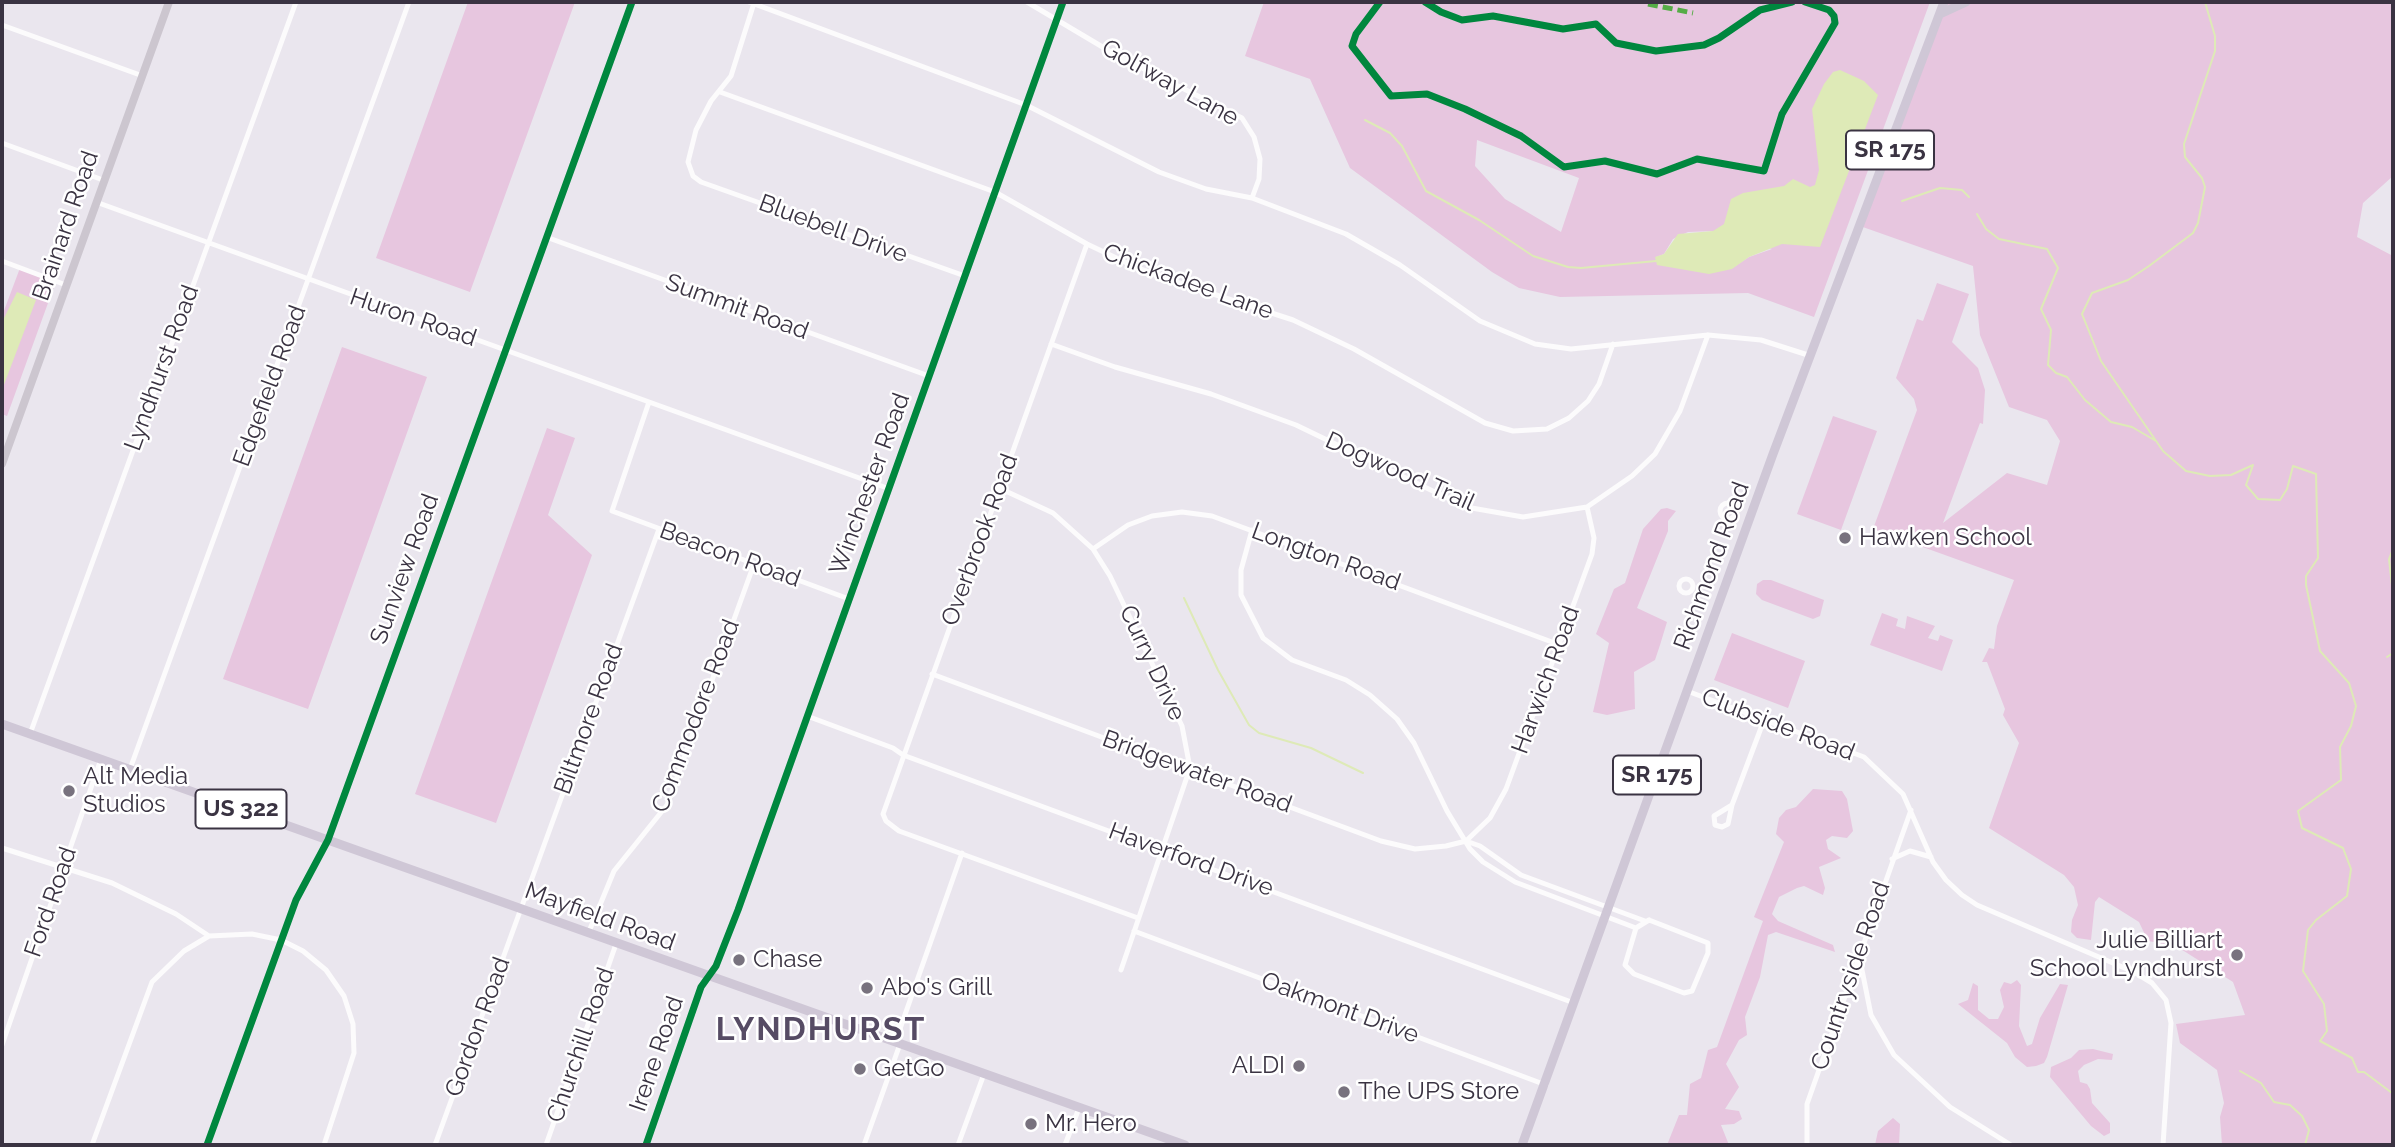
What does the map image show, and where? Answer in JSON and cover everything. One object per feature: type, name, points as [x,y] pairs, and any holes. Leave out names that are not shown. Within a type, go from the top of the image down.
[{"type":"main road","name":"Brainard Road","points":[[2,464],[169,2]]},
{"type":"main road","name":"Richmond Road","points":[[1522,1145],[1576,1003],[1750,518],[1944,2]]},
{"type":"main road","points":[[1940,14],[1966,2]]},
{"type":"main road","name":"Mayfield Road","points":[[2,724],[1185,1145]]},
{"type":"street","name":"Lyndhurst Road","points":[[30,734],[296,2]]},
{"type":"street","name":"Edgefield Road","points":[[130,769],[409,2]]},
{"type":"street","name":"Sunview Road","points":[[207,1145],[303,884],[328,840],[632,2]]},
{"type":"street","name":"Golfway Lane","points":[[1027,2],[1116,55],[1242,118],[1254,137],[1260,159],[1259,179],[1252,198]]},
{"type":"street","name":"Winchester Road","points":[[708,977],[716,966],[1063,2]]},
{"type":"street","points":[[720,92],[731,76],[751,3],[1026,104],[1158,172],[1206,189],[1252,198],[1346,234],[1400,265],[1498,331],[1535,344],[1571,349],[1708,335],[1783,344],[1811,356]]},
{"type":"street","points":[[2,24],[141,75]]},
{"type":"street","name":"Bluebell Drive","points":[[720,92],[701,116],[691,143],[690,169],[701,182],[965,276]]},
{"type":"street","name":"Chickadee Lane","points":[[720,92],[995,191],[1087,244],[1158,276],[1293,320],[1353,349],[1485,423],[1513,431],[1547,429],[1569,418],[1588,401],[1600,384],[1614,344]]},
{"type":"street","points":[[2,143],[103,180]]},
{"type":"street","name":"Huron Road","points":[[96,202],[887,488]]},
{"type":"street","name":"Summit Road","points":[[546,237],[929,376]]},
{"type":"street","name":"Overbrook Road","points":[[962,853],[900,831],[886,821],[883,814],[1087,244]]},
{"type":"street","points":[[2,261],[66,285]]},
{"type":"street","name":"Dogwood Trail","points":[[1051,344],[1115,367],[1211,394],[1296,425],[1466,507],[1524,517],[1587,506],[1632,476],[1655,454],[1680,411],[1708,335]]},
{"type":"street","name":"Beacon Road","points":[[649,402],[612,510],[849,598]]},
{"type":"street","name":"Curry Drive","points":[[999,488],[1053,513],[1093,549],[1116,586],[1182,726],[1190,768],[1121,970]]},
{"type":"street","name":"Harwich Road","points":[[1466,841],[1490,818],[1506,789],[1560,645],[1592,554],[1594,538],[1587,506]]},
{"type":"street","name":"Longton Road","points":[[1093,549],[1128,525],[1152,516],[1182,512],[1212,516],[1560,645]]},
{"type":"street","points":[[1735,512],[1750,518]]},
{"type":"street","name":"Biltmore Road","points":[[520,909],[659,529]]},
{"type":"street","points":[[1252,530],[1241,570],[1241,595],[1263,638],[1292,660],[1346,680],[1370,695],[1397,719],[1414,743],[1447,811],[1466,841],[1480,846],[1521,876],[1608,912],[1636,928]]},
{"type":"street","name":"Commodore Road","points":[[588,934],[614,871],[667,805],[754,564]]},
{"type":"street","name":"Bridgewater Road","points":[[932,674],[1399,846],[1427,849],[1466,841]]},
{"type":"street","name":"Clubside Road","points":[[1687,691],[1864,757],[1893,782],[1910,810],[1931,858],[1946,880],[1977,905],[2134,972],[2152,983],[2166,1000],[2171,1023],[2163,1145]]},
{"type":"street","name":"Haverford Drive","points":[[807,716],[894,748],[903,755],[1576,1003]]},
{"type":"street","points":[[1732,805],[1765,720]]},
{"type":"street","name":"Ford Road","points":[[2,1045],[101,759]]},
{"type":"street","name":"Countryside Road","points":[[1807,1145],[1807,1104],[1910,810]]},
{"type":"street","points":[[2,848],[64,866],[144,898],[209,936]]},
{"type":"street","points":[[1892,859],[1910,851],[1931,858]]},
{"type":"street","points":[[864,1145],[962,853],[1138,918]]},
{"type":"street","name":"Gordon Road","points":[[435,1145],[520,909]]},
{"type":"street","points":[[1608,912],[1656,922],[1708,943],[1708,953],[1692,991],[1684,993],[1628,969],[1625,959],[1636,928],[1645,921]]},
{"type":"street","name":"Oakmont Drive","points":[[1134,931],[1546,1085]]},
{"type":"street","points":[[92,1145],[152,982],[184,951],[209,936],[252,934],[281,940],[303,951],[326,970],[344,996],[353,1024],[354,1053],[324,1145]]},
{"type":"street","name":"Churchill Road","points":[[546,1145],[617,944]]},
{"type":"street","points":[[1859,953],[1871,1016],[1894,1055],[1950,1107],[2011,1145]]},
{"type":"street","name":"Irene Road","points":[[646,1145],[701,987],[708,977]]},
{"type":"street","points":[[958,1145],[984,1074]]},
{"type":"street","points":[[1065,1145],[1079,1108]]},
{"type":"shaded area","points":[[468,2],[575,2],[470,292],[376,258]]},
{"type":"shaded area","points":[[1264,2],[1930,2],[1814,317],[1748,293],[1560,297],[1519,288],[1492,272],[1350,168],[1310,79],[1245,56]],"holes":[[[1477,140],[1579,178],[1561,232],[1505,199],[1475,166]],[[1713,231],[1772,249],[1749,257],[1732,268],[1656,257],[1664,254],[1673,239],[1688,232]]]},
{"type":"shaded area","points":[[1944,2],[2393,2],[2393,176],[2363,203],[2357,237],[2393,256],[2393,1145],[2222,1145],[2220,1117],[2224,1103],[2217,1070],[2180,1043],[2176,1024],[2245,1015],[2233,982],[2176,946],[2148,941],[2139,922],[2099,897],[2095,902],[2091,940],[2077,938],[2071,932],[2078,905],[2074,887],[2064,875],[1989,828],[2019,743],[2003,715],[2005,709],[1987,662],[1982,662],[1989,648],[1994,649],[1997,626],[2014,580],[1873,529],[1917,410],[1914,399],[1896,378],[1917,319],[1923,321],[1937,283],[1969,294],[1952,342],[1978,368],[1985,390],[1983,424],[1980,423],[1943,523],[2007,473],[2047,485],[2060,441],[2047,420],[2009,407],[1980,335],[1973,266],[1860,226]]},
{"type":"shaded area","points":[[1840,70],[1864,81],[1878,95],[1820,247],[1782,244],[1749,257],[1732,269],[1709,274],[1657,265],[1655,257],[1664,254],[1678,234],[1713,231],[1724,224],[1731,199],[1743,193],[1784,186],[1793,179],[1810,187],[1815,185],[1819,170],[1812,109],[1824,84],[1833,72]]},
{"type":"shaded area","points":[[20,268],[56,281],[7,416],[2,414],[2,316]]},
{"type":"shaded area","points":[[17,292],[36,300],[2,390],[2,322]]},
{"type":"shaded area","points":[[342,347],[427,377],[308,709],[223,679]]},
{"type":"shaded area","points":[[1833,416],[1877,431],[1841,530],[1797,514]]},
{"type":"shaded area","points":[[547,428],[575,438],[548,515],[592,555],[496,823],[415,794]]},
{"type":"shaded area","points":[[1661,509],[1676,511],[1668,521],[1668,531],[1637,608],[1667,622],[1655,660],[1634,672],[1635,709],[1607,715],[1593,712],[1609,643],[1596,634],[1614,589],[1625,583],[1643,529]]},
{"type":"shaded area","points":[[1763,580],[1771,580],[1824,600],[1820,616],[1813,619],[1762,600],[1756,594],[1757,584]]},
{"type":"shaded area","points":[[1882,613],[1898,619],[1896,626],[1905,629],[1907,616],[1935,626],[1928,638],[1938,641],[1940,635],[1953,640],[1942,671],[1870,645]]},
{"type":"shaded area","points":[[1732,633],[1805,661],[1788,708],[1714,680]]},
{"type":"shaded area","points":[[1813,789],[1842,791],[1847,799],[1853,831],[1847,838],[1832,836],[1826,840],[1828,849],[1841,858],[1819,867],[1825,888],[1823,895],[1804,886],[1797,888],[1779,897],[1772,914],[1778,921],[1833,945],[1835,952],[1776,932],[1768,935],[1760,977],[1745,1017],[1747,1035],[1739,1040],[1726,1064],[1739,1087],[1725,1109],[1739,1111],[1742,1119],[1734,1124],[1721,1125],[1729,1145],[1667,1145],[1679,1115],[1687,1115],[1690,1084],[1701,1078],[1708,1050],[1717,1047],[1763,921],[1754,917],[1784,842],[1776,834],[1779,818],[1786,810],[1796,807]]},
{"type":"shaded area","points":[[2017,980],[2021,985],[2019,1026],[2027,1046],[2032,1044],[2040,1018],[2060,984],[2068,985],[2047,1057],[2044,1063],[2036,1066],[2027,1067],[2015,1057],[2007,1043],[1958,1004],[1968,1000],[1973,983],[1978,986],[1978,1010],[1989,1019],[1998,1019],[2004,1007],[2000,990],[2004,982],[2011,984]]},
{"type":"shaded area","points":[[2093,1049],[2113,1054],[2112,1060],[2098,1059],[2078,1071],[2080,1082],[2087,1084],[2090,1089],[2092,1103],[2110,1123],[2110,1133],[2104,1136],[2091,1126],[2050,1077],[2051,1067],[2071,1058],[2079,1050]]},
{"type":"shaded area","points":[[1893,1118],[1900,1124],[1899,1145],[1875,1145],[1878,1131]]},
{"type":"waterway","points":[[2205,2],[2215,36],[2215,51],[2184,144],[2185,157],[2202,178],[2205,187],[2198,223],[2193,233],[2128,280],[2092,293],[2082,314],[2101,361],[2163,451],[2186,471],[2210,476],[2231,475],[2253,465],[2246,485],[2258,499],[2280,500],[2287,489],[2293,466],[2316,474],[2318,558],[2306,576],[2306,585],[2320,651],[2349,683],[2356,706],[2351,726],[2340,747],[2341,780],[2298,811],[2302,828],[2343,848],[2351,869],[2347,896],[2316,920],[2308,930],[2303,971],[2324,1004],[2327,1031],[2320,1041],[2352,1058],[2358,1072],[2364,1072],[2392,1093],[2393,1112]]},
{"type":"waterway","points":[[1365,120],[1390,133],[1402,146],[1426,191],[1479,220],[1533,256],[1568,267],[1581,268],[1656,261]]},
{"type":"waterway","points":[[1902,201],[1940,188],[1962,190],[1969,197]]},
{"type":"waterway","points":[[1977,214],[1986,229],[1999,239],[2047,249],[2058,268],[2041,309],[2051,330],[2048,365],[2056,373],[2067,377],[2085,400],[2111,422],[2132,427],[2156,441]]},
{"type":"waterway","points":[[2393,549],[2389,559],[2393,595]]},
{"type":"waterway","points":[[1184,598],[1218,670],[1249,725],[1259,733],[1311,748],[1363,773]]},
{"type":"waterway","points":[[2387,657],[2393,653]]},
{"type":"waterway","points":[[2240,1071],[2261,1083],[2274,1102],[2290,1105],[2302,1116],[2309,1130],[2305,1145]]},
{"type":"marked path","points":[[1648,4],[1693,13]]},
{"type":"cycle path","points":[[207,1145],[296,900],[328,840],[632,2]]},
{"type":"cycle path","points":[[646,1145],[701,987],[716,966],[738,910],[1063,2]]},
{"type":"cycle path","points":[[1380,2],[1356,34],[1352,46],[1391,96],[1427,94],[1465,109],[1521,136],[1564,167],[1605,161],[1657,174],[1697,159],[1764,171],[1782,114],[1835,23],[1829,10],[1805,2]]},
{"type":"cycle path","points":[[1425,2],[1462,20],[1493,16],[1563,29],[1596,24],[1616,43],[1656,51],[1704,45],[1760,10],[1792,2]]},
{"type":"place","name":"Hawken School","points":[[1845,538]]},
{"type":"place","name":"Alt Media Studios","points":[[69,791]]},
{"type":"place","name":"Julie Billiart School Lyndhurst","points":[[2237,955]]},
{"type":"place","name":"Chase","points":[[739,960]]},
{"type":"place","name":"Abo's Grill","points":[[867,988]]},
{"type":"place","name":"ALDI","points":[[1299,1066]]},
{"type":"place","name":"GetGo","points":[[860,1069]]},
{"type":"place","name":"The UPS Store","points":[[1344,1092]]},
{"type":"place","name":"Mr. Hero","points":[[1031,1124]]},
{"type":"district","name":"LYNDHURST","points":[[821,1030]]}]
